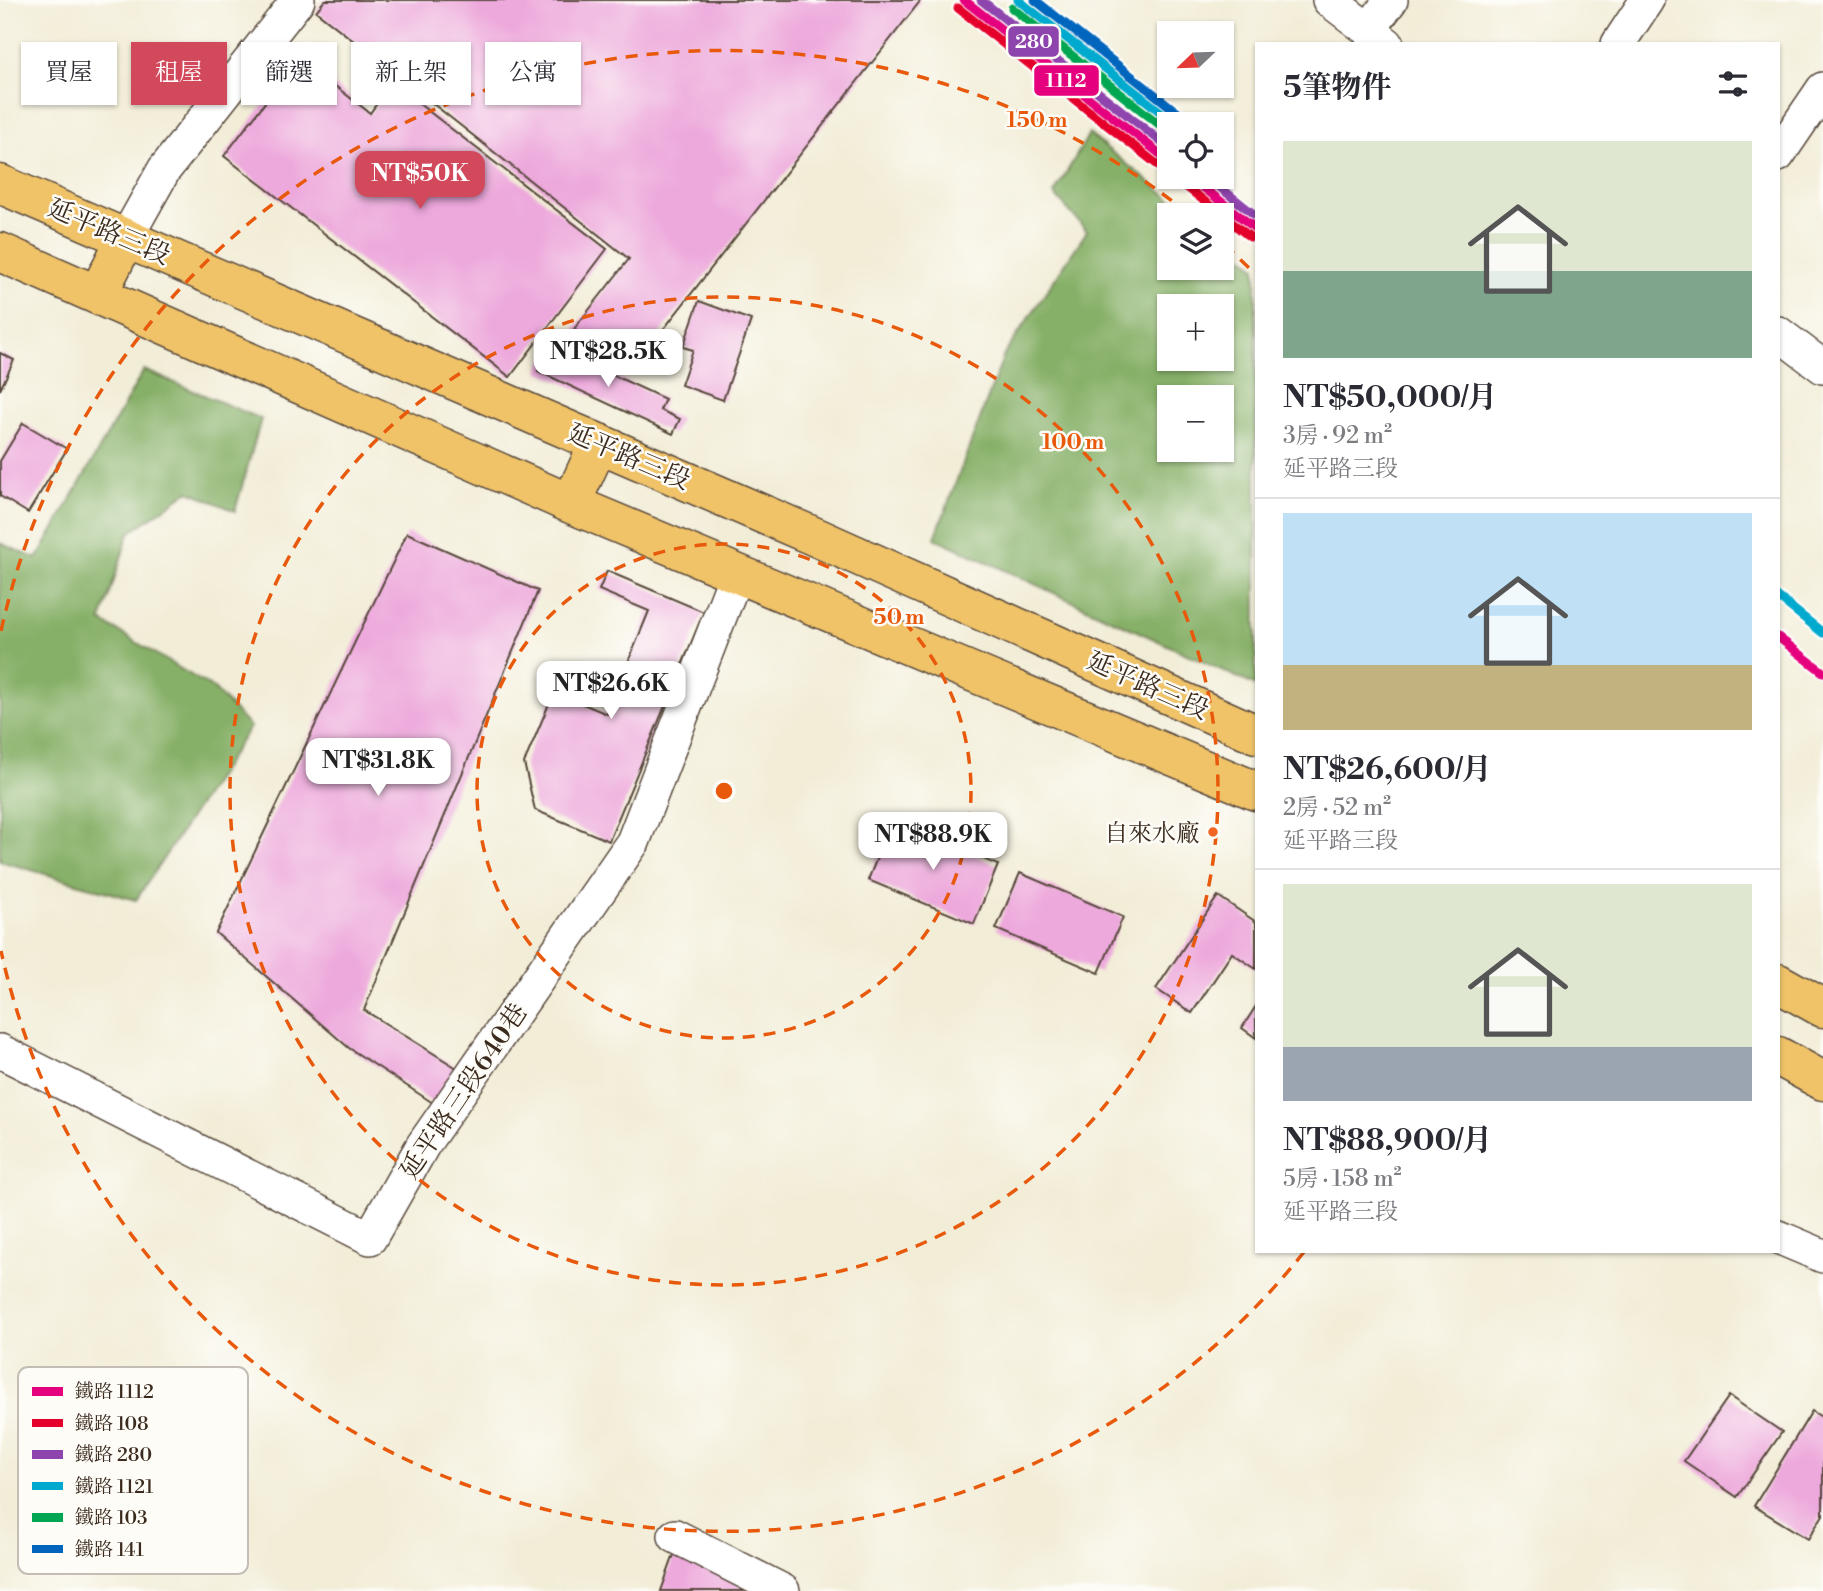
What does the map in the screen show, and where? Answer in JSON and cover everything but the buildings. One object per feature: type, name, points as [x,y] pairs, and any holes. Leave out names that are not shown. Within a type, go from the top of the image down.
[{"type":"main road","name":"延平路三段","points":[[0,184],[599,443],[1255,734]]},
{"type":"main road","points":[[98,294],[126,238]]},
{"type":"main road","points":[[0,252],[571,505],[1255,792]]},
{"type":"main road","points":[[571,505],[599,443]]},
{"type":"main road","points":[[1780,1057],[1823,1081]]},
{"type":"street","points":[[126,238],[164,170],[298,0]]},
{"type":"street","points":[[1329,0],[1378,37],[1391,0]]},
{"type":"street","points":[[1619,42],[1647,0]]},
{"type":"street","points":[[1780,152],[1823,89]]},
{"type":"street","points":[[1780,335],[1823,367]]},
{"type":"street","name":"延平路三段640巷","points":[[0,1051],[370,1238],[423,1145],[633,842],[736,575]]},
{"type":"street","points":[[1780,1238],[1823,1256]]},
{"type":"street","points":[[675,1536],[783,1591]]},
{"type":"green space","points":[[1089,134],[1176,203],[1157,203],[1157,280],[1234,280],[1234,249],[1255,266],[1255,686],[935,538],[1004,355],[1087,231],[1054,194]]},
{"type":"green space","points":[[144,370],[261,419],[235,511],[189,491],[129,533],[101,621],[214,689],[250,727],[136,900],[0,861],[0,543],[37,559]]},
{"type":"rail line","name":"1112","points":[[964,0],[1157,152]]},
{"type":"rail line","name":"280","points":[[981,0],[1157,139]]},
{"type":"rail line","name":"1121","points":[[1018,0],[1161,112]]},
{"type":"rail line","name":"141","points":[[1035,0],[1177,112]]},
{"type":"rail line","name":"108","points":[[958,8],[1157,164]]},
{"type":"rail line","name":"103","points":[[1012,8],[1157,123]]},
{"type":"rail line","name":"108","points":[[1189,189],[1250,237]]},
{"type":"rail line","name":"1112","points":[[1205,189],[1255,228]]},
{"type":"rail line","name":"280","points":[[1222,189],[1255,215]]},
{"type":"rail line","name":"1121","points":[[1780,599],[1823,633]]},
{"type":"rail line","name":"1112","points":[[1780,639],[1823,672]]},
{"type":"place","name":"自來水廠","points":[[1213,832]]}]
